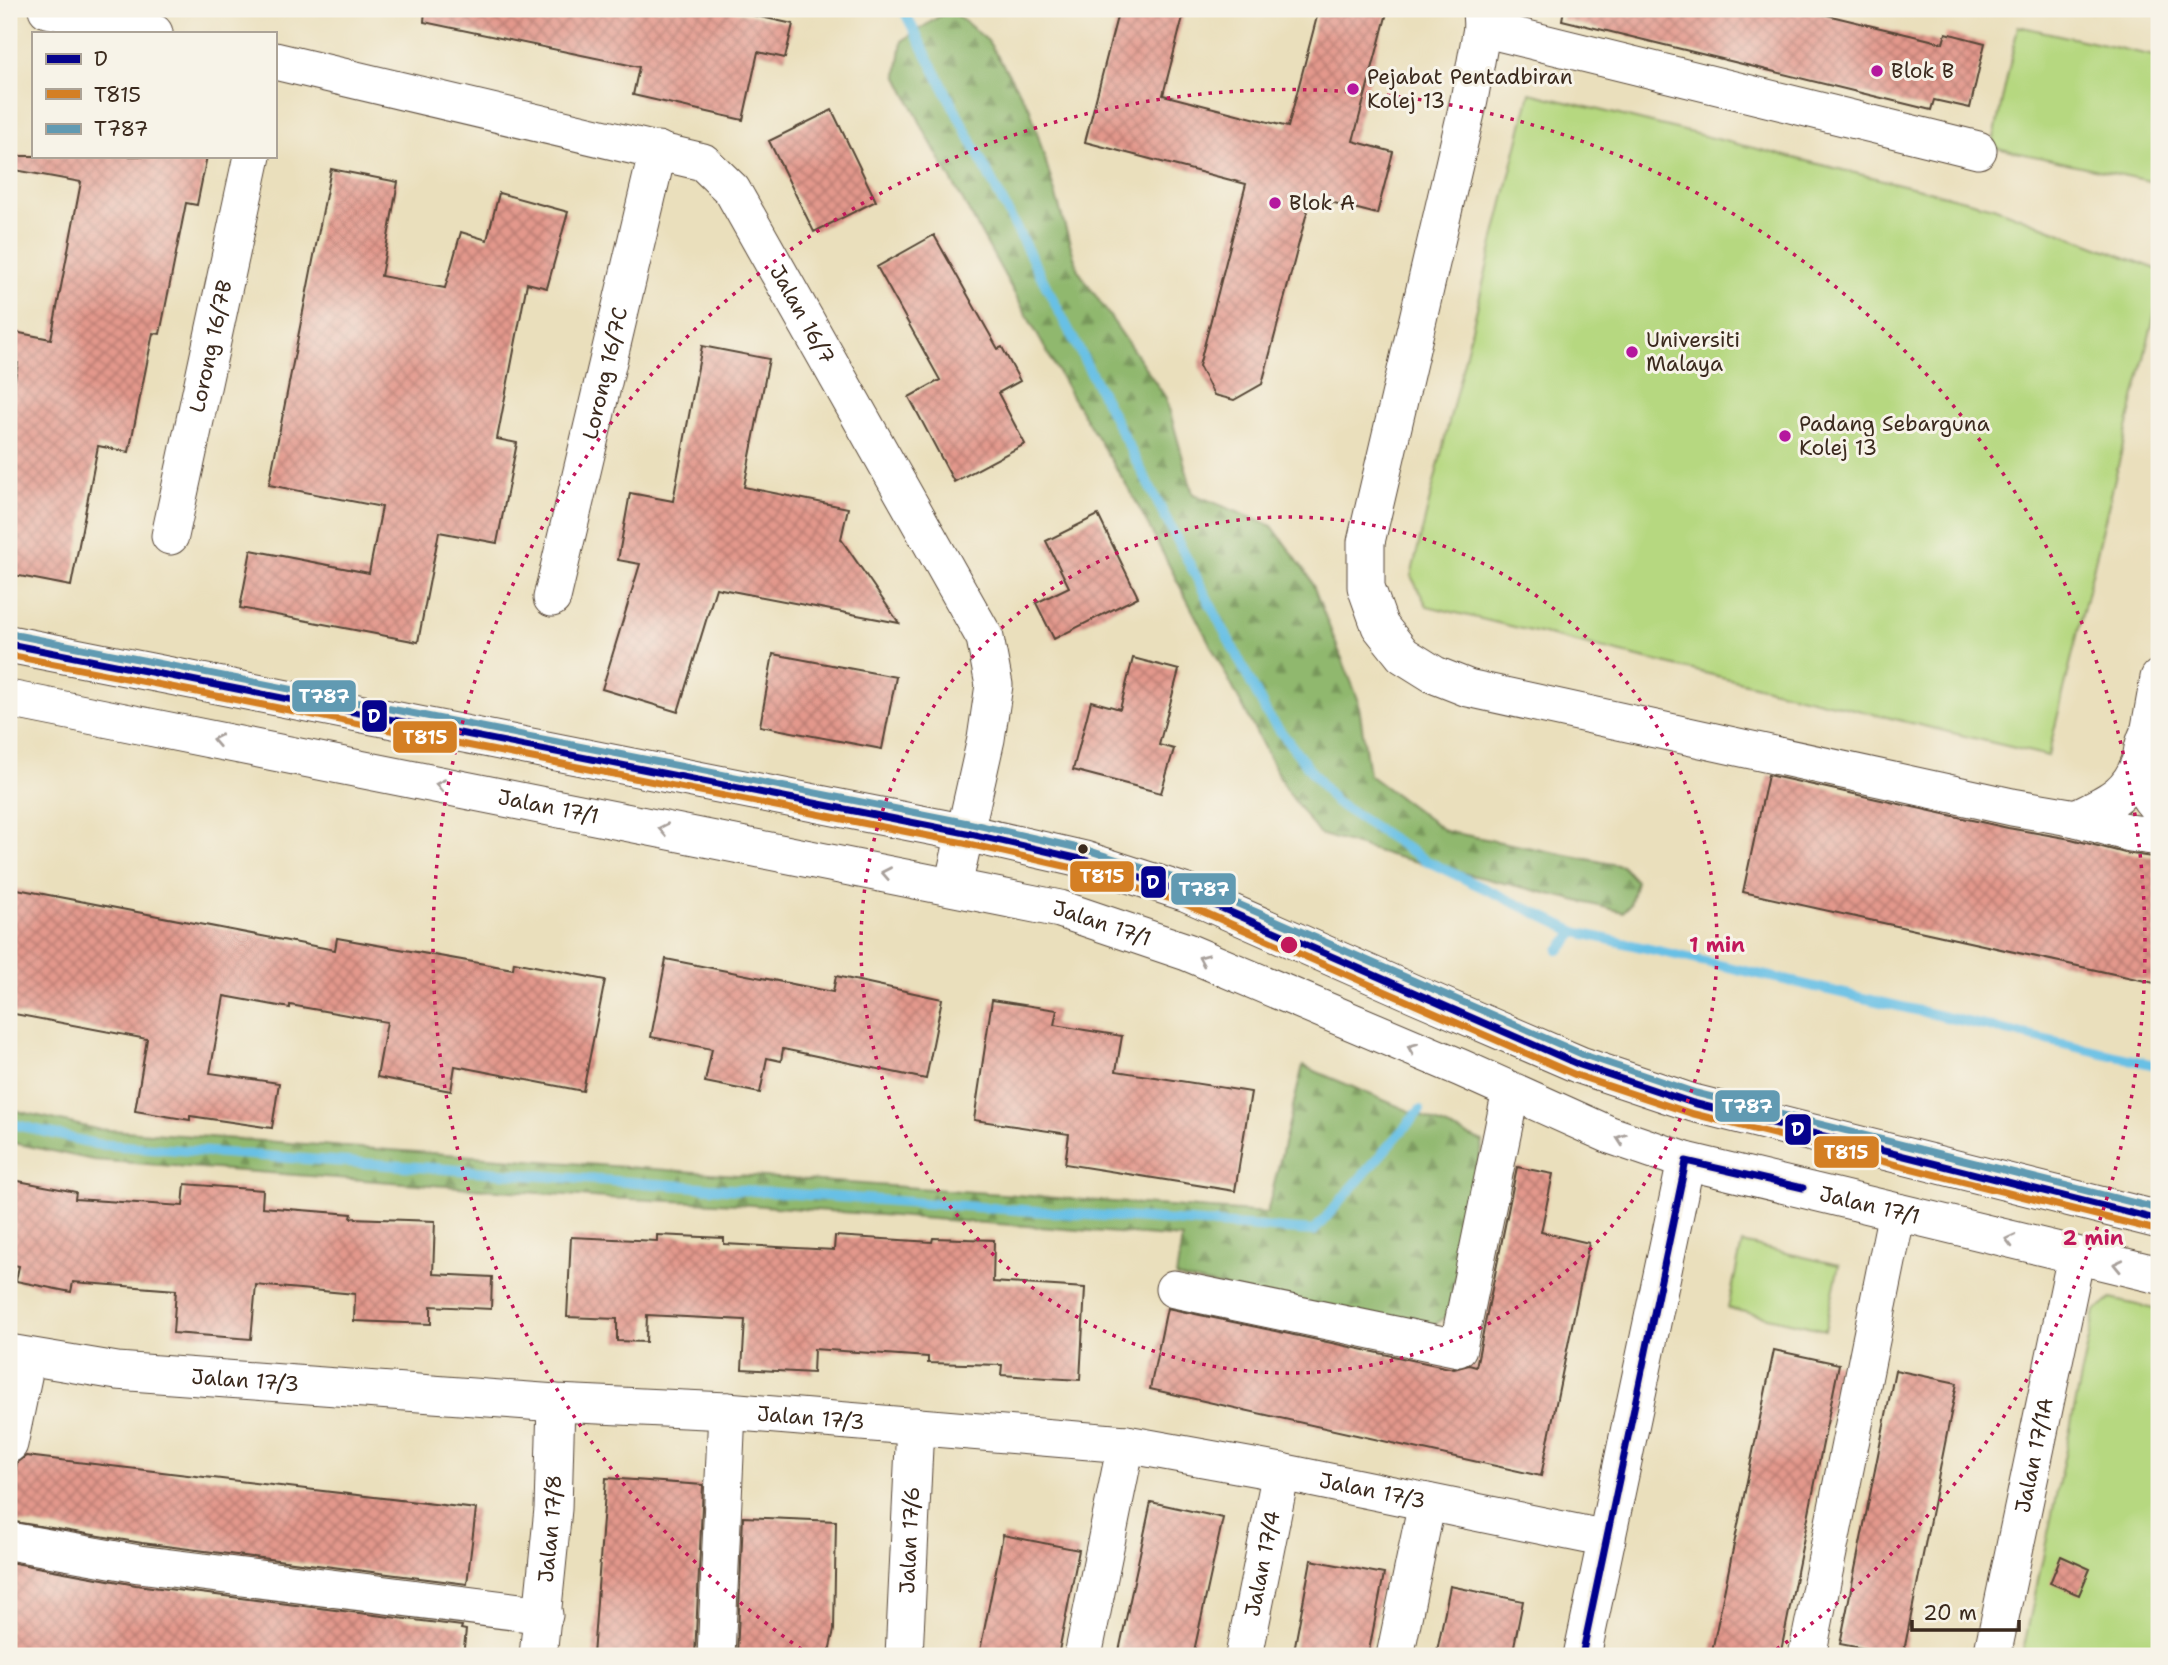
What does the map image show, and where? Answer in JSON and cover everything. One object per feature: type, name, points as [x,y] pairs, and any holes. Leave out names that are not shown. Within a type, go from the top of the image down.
[{"type":"street","points":[[47,9],[150,32]]},
{"type":"street","points":[[1978,150],[1481,18],[1469,100],[1366,542],[1366,587],[1380,626],[1404,655],[1435,675],[1468,688],[2012,807],[2076,818],[2130,833],[2159,837]]},
{"type":"street","name":"Jalan 16/7","points":[[276,61],[703,162],[732,190],[985,638],[994,685],[986,739],[953,887]]},
{"type":"street","name":"Lorong 16/7C","points":[[552,598],[658,150]]},
{"type":"street","name":"Lorong 16/7B","points":[[170,536],[253,158]]},
{"type":"street","points":[[9,645],[966,833],[1085,860],[1187,892],[1580,1065],[1693,1103],[2159,1220]]},
{"type":"street","points":[[2076,818],[2125,791],[2134,779],[2143,744],[2155,722],[2159,678]]},
{"type":"street","name":"Jalan 17/1","points":[[9,699],[1060,909],[1187,952],[1610,1135],[1685,1161],[2159,1275]]},
{"type":"street","points":[[2140,762],[2144,785],[2159,808]]},
{"type":"street","points":[[1174,1289],[1458,1348],[1511,1091]]},
{"type":"street","points":[[1589,1655],[1606,1539],[1685,1161]]},
{"type":"street","points":[[1807,1656],[1897,1212]]},
{"type":"street","name":"Jalan 17/1A","points":[[1992,1656],[2076,1256]]},
{"type":"street","points":[[9,1444],[18,1355]]},
{"type":"street","name":"Jalan 17/3","points":[[18,1355],[117,1371],[556,1403],[727,1411],[1126,1444],[1282,1472],[1606,1539]]},
{"type":"street","name":"Jalan 17/8","points":[[538,1656],[553,1509],[556,1403]]},
{"type":"street","points":[[716,1656],[727,1411]]},
{"type":"street","name":"Jalan 17/6","points":[[904,1656],[915,1426]]},
{"type":"street","points":[[1083,1656],[1126,1444]]},
{"type":"street","name":"Jalan 17/4","points":[[1244,1656],[1282,1472]]},
{"type":"street","points":[[1395,1656],[1427,1502]]},
{"type":"street","points":[[9,1541],[139,1564],[544,1615]]},
{"type":"green space","points":[[950,9],[988,41],[1030,109],[1078,270],[1166,398],[1193,494],[1272,526],[1310,578],[1358,699],[1369,775],[1445,831],[1622,866],[1636,881],[1630,905],[1623,912],[1393,856],[1319,834],[1285,788],[1132,494],[1071,395],[927,136],[897,75],[902,41]]},
{"type":"green space","points":[[2018,26],[2159,57],[2159,183],[1992,147]]},
{"type":"green space","name":"Padang Sebarguna Kolej 13","points":[[1530,93],[1993,207],[2159,270],[2159,296],[2048,756],[1427,606],[1411,576]]},
{"type":"green space","points":[[1303,1066],[1483,1142],[1448,1315],[1428,1330],[1176,1277],[1182,1238],[737,1204],[606,1198],[93,1160],[9,1142],[9,1109],[96,1129],[1267,1213]]},
{"type":"green space","points":[[1742,1243],[1839,1265],[1825,1330],[1728,1308]]},
{"type":"green space","points":[[2111,1299],[2159,1310],[2159,1656],[2022,1656],[2095,1311]]},
{"type":"building","points":[[425,9],[725,9],[793,24],[785,58],[758,52],[743,120],[633,95],[639,67],[424,22]]},
{"type":"building","name":"Blok A","points":[[1119,9],[1185,9],[1163,95],[1288,127],[1319,9],[1388,9],[1353,141],[1393,152],[1377,214],[1311,197],[1262,384],[1234,400],[1214,395],[1199,366],[1246,184],[1085,142]]},
{"type":"building","name":"Blok B","points":[[1564,9],[1802,9],[1943,43],[1946,33],[1985,43],[1970,108],[1934,100],[1931,110],[1562,20]]},
{"type":"building","points":[[832,110],[876,201],[814,232],[769,141]]},
{"type":"building","points":[[17,156],[207,158],[197,205],[186,203],[160,334],[153,333],[129,452],[98,446],[71,586],[9,574],[9,409],[18,363],[9,362],[9,331],[51,339],[81,182],[15,170]]},
{"type":"building","points":[[331,169],[398,182],[381,276],[445,288],[461,232],[487,240],[499,193],[568,212],[547,288],[527,283],[497,439],[517,443],[497,543],[439,532],[418,642],[240,608],[251,550],[369,573],[382,507],[269,485]]},
{"type":"building","points":[[934,235],[998,349],[1002,347],[1020,381],[998,393],[1025,444],[954,482],[909,397],[940,380],[877,267]]},
{"type":"building","points":[[702,346],[769,359],[744,487],[848,508],[841,539],[899,623],[716,588],[678,712],[602,689],[640,564],[618,560],[630,493],[673,501]]},
{"type":"building","points":[[1098,515],[1138,597],[1054,639],[1036,603],[1069,587],[1046,541]]},
{"type":"building","points":[[773,654],[896,677],[882,749],[760,726]]},
{"type":"building","points":[[1133,658],[1179,670],[1159,745],[1174,749],[1161,793],[1073,770],[1091,701],[1120,709]]},
{"type":"building","points":[[1768,775],[2008,828],[2071,839],[2125,853],[2159,858],[2159,984],[1743,892]]},
{"type":"building","points":[[12,888],[335,950],[337,938],[513,969],[514,962],[605,980],[583,1091],[455,1066],[451,1091],[377,1077],[387,1022],[224,996],[210,1073],[279,1083],[272,1128],[190,1116],[190,1120],[135,1111],[147,1039],[9,1013],[9,903]]},
{"type":"building","points":[[666,959],[833,992],[836,976],[942,999],[926,1079],[783,1049],[781,1061],[767,1058],[760,1093],[705,1082],[712,1049],[651,1037]]},
{"type":"building","points":[[992,1000],[1057,1010],[1054,1025],[1122,1036],[1116,1071],[1251,1092],[1235,1191],[1065,1164],[1069,1134],[974,1120]]},
{"type":"building","points":[[1517,1167],[1553,1174],[1541,1232],[1589,1243],[1541,1476],[1150,1389],[1167,1308],[1454,1369],[1469,1365],[1476,1367]]},
{"type":"building","points":[[13,1180],[76,1192],[75,1199],[183,1206],[185,1184],[263,1190],[262,1207],[352,1214],[351,1218],[435,1221],[433,1274],[492,1277],[491,1309],[431,1306],[431,1324],[354,1321],[355,1294],[256,1285],[251,1339],[173,1333],[176,1290],[73,1282],[71,1292],[16,1281],[19,1266],[9,1264],[9,1199]]},
{"type":"building","points":[[657,1235],[724,1238],[724,1244],[834,1250],[835,1236],[932,1242],[933,1238],[994,1240],[993,1282],[1085,1288],[1080,1380],[1001,1375],[1002,1365],[928,1363],[928,1357],[814,1349],[813,1373],[742,1369],[745,1320],[647,1315],[646,1342],[617,1341],[617,1319],[567,1317],[571,1237],[657,1241]]},
{"type":"building","points":[[1774,1350],[1839,1364],[1780,1656],[1711,1656]]},
{"type":"building","points":[[1895,1370],[1957,1383],[1903,1656],[1840,1644]]},
{"type":"building","points":[[26,1456],[476,1509],[467,1584],[142,1543],[9,1521],[9,1502],[17,1463]]},
{"type":"building","points":[[606,1478],[703,1485],[695,1656],[593,1656]]},
{"type":"building","points":[[1151,1502],[1223,1518],[1193,1656],[1118,1656]]},
{"type":"building","points":[[743,1517],[836,1521],[834,1630],[828,1656],[737,1656]]},
{"type":"building","points":[[1003,1535],[1079,1550],[1058,1656],[979,1656]]},
{"type":"building","points":[[2061,1556],[2090,1569],[2079,1595],[2050,1583]]},
{"type":"building","points":[[1311,1560],[1384,1574],[1368,1656],[1293,1656]]},
{"type":"building","points":[[9,1562],[136,1585],[462,1626],[461,1629],[466,1630],[463,1656],[9,1656]]},
{"type":"building","points":[[1450,1586],[1523,1601],[1512,1656],[1436,1656]]},
{"type":"waterway","points":[[903,9],[1267,714],[1335,802],[1425,860],[1576,932],[2159,1066]]},
{"type":"waterway","points":[[1559,950],[1576,932]]},
{"type":"waterway","points":[[9,1123],[95,1144],[1314,1231],[1420,1110]]},
{"type":"transit line","name":"T787","points":[[11,634],[968,823],[1087,850],[1190,883],[1584,1055],[1696,1093],[2159,1209]]},
{"type":"transit line","name":"D","points":[[9,644],[966,833],[1085,860],[1187,893],[1580,1065],[1693,1103],[2159,1220]]},
{"type":"transit line","name":"T815","points":[[9,655],[964,843],[1082,870],[1183,903],[1576,1075],[1690,1113],[2156,1230]]},
{"type":"transit line","name":"D","points":[[1582,1656],[1686,1161],[1803,1188]]},
{"type":"place","name":"Blok B","points":[[1877,71]]},
{"type":"place","name":"Pejabat Pentadbiran Kolej 13","points":[[1353,89]]},
{"type":"place","name":"Blok A","points":[[1275,203]]},
{"type":"place","name":"Universiti Malaya","points":[[1632,352]]},
{"type":"place","name":"Padang Sebarguna Kolej 13","points":[[1785,436]]}]
